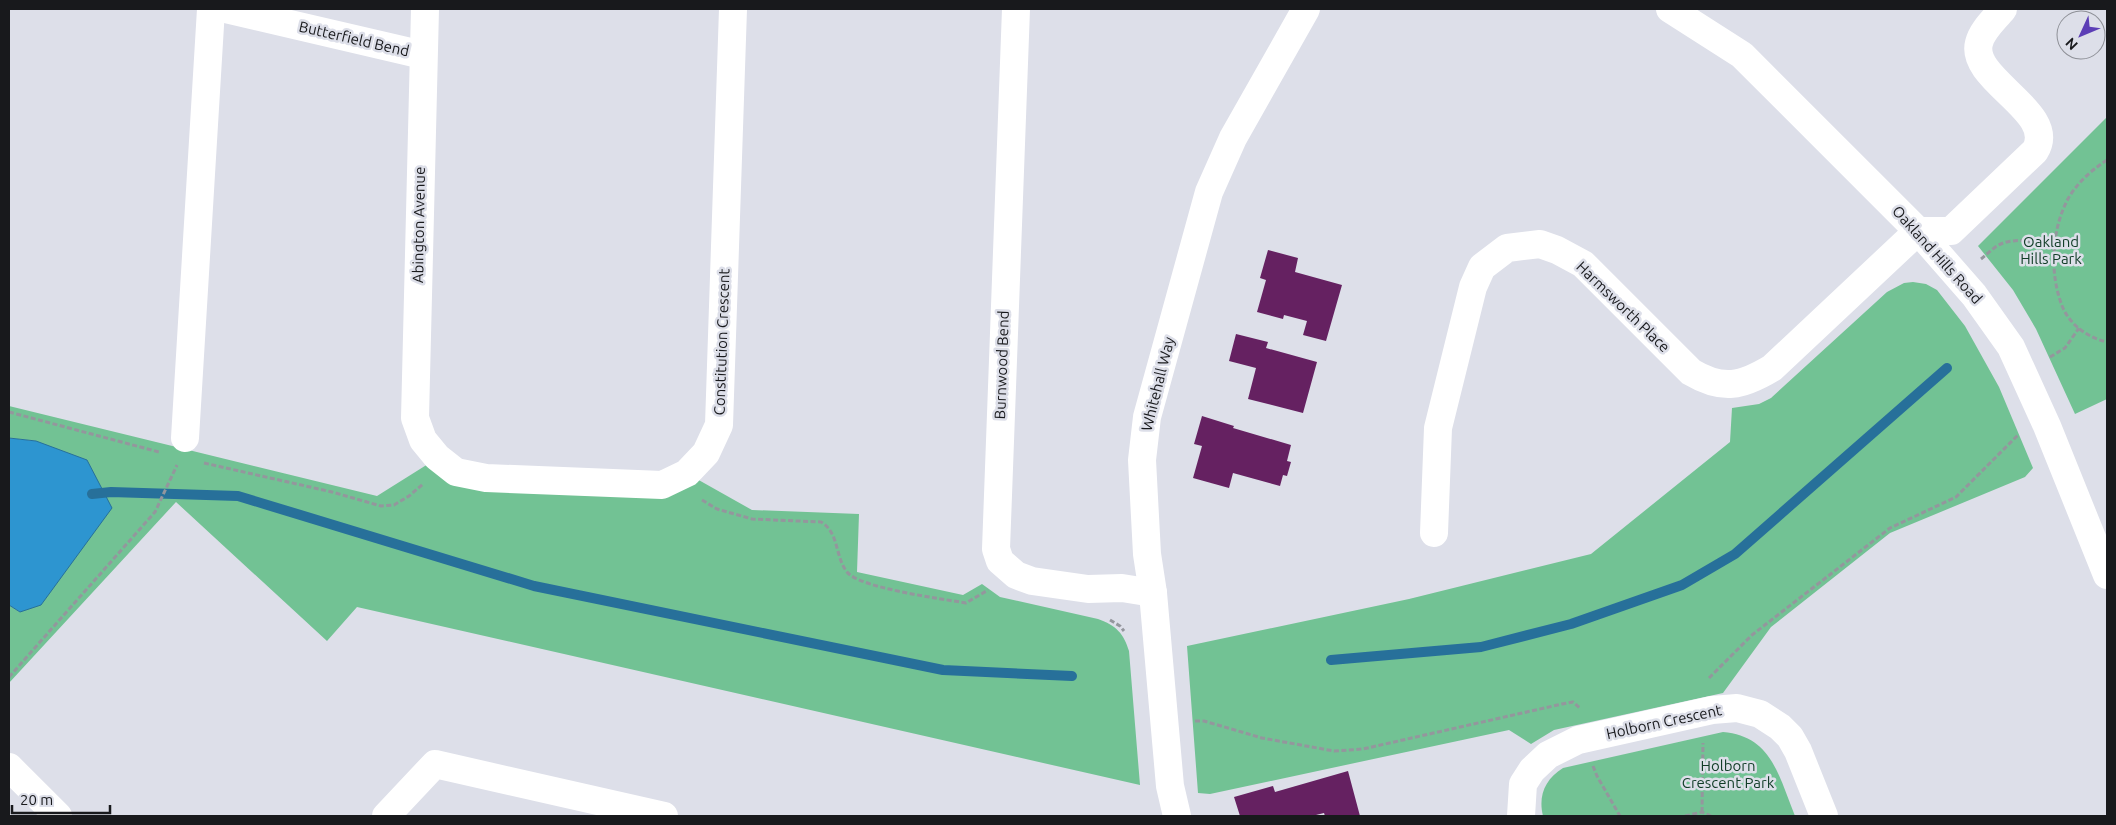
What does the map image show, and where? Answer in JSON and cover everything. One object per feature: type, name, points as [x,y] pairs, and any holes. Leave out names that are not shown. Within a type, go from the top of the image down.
[{"type":"street","points":[[183,448],[211,9]]},
{"type":"street","name":"Butterfield Bend","points":[[226,9],[423,55]]},
{"type":"street","name":"Abington Avenue","points":[[423,440],[415,418],[425,9]]},
{"type":"street","name":"Constitution Crescent","points":[[423,440],[438,458],[456,472],[486,478],[662,485],[687,473],[706,453],[719,425],[734,9]]},
{"type":"street","name":"Burnwood Bend","points":[[1016,9],[996,549],[1000,561],[1016,575],[1032,581],[1088,589],[1122,588],[1153,593]]},
{"type":"street","name":"Whitehall Way","points":[[1177,816],[1170,786],[1153,593],[1147,554],[1142,460],[1147,417],[1209,192],[1233,138],[1306,9]]},
{"type":"street","name":"Oakland Hills Road","points":[[1670,9],[1742,55],[1918,231],[1959,276],[2011,347],[2045,421],[2107,575]]},
{"type":"street","points":[[1918,231],[1951,231],[2011,176],[2039,145],[2038,130],[2025,108],[1987,69],[1979,53],[1978,45],[1984,33],[2003,9]]},
{"type":"street","name":"Harmsworth Place","points":[[1434,533],[1438,428],[1473,287],[1482,267],[1507,248],[1540,244],[1557,250],[1583,264],[1691,372],[1706,381],[1722,385],[1750,381],[1772,368],[1918,231]]},
{"type":"street","name":"Holborn Crescent","points":[[1521,816],[1523,784],[1532,770],[1548,755],[1578,740],[1697,713],[1737,708],[1760,714],[1780,726],[1798,752],[1824,816]]},
{"type":"street","points":[[386,816],[435,764],[664,816]]},
{"type":"street","points":[[9,767],[58,816]]},
{"type":"street","points":[[9,789],[49,816]]},
{"type":"path","points":[[2107,160],[2079,182],[2069,198],[2061,215],[2055,247],[2056,277],[2064,309],[2079,328],[2096,339],[2107,342]]},
{"type":"path","points":[[1959,276],[1997,246],[2008,242],[2027,241],[2055,247]]},
{"type":"path","points":[[2022,371],[2065,348],[2079,328]]},
{"type":"path","points":[[9,412],[35,417],[162,453]]},
{"type":"path","points":[[1702,812],[1703,737],[1697,713],[1701,686],[1752,635],[1890,528],[1956,498],[2019,433],[2045,421]]},
{"type":"path","points":[[9,677],[155,512],[183,448]]},
{"type":"path","points":[[199,462],[332,492],[381,506],[394,505],[409,496],[424,482],[431,483]]},
{"type":"path","points":[[699,499],[717,509],[752,519],[821,522],[832,533],[842,565],[848,574],[866,583],[966,603],[985,591],[991,589],[995,591]]},
{"type":"path","points":[[1102,617],[1120,626],[1127,635]]},
{"type":"path","points":[[1164,722],[1204,721],[1262,738],[1334,751],[1363,749],[1573,702],[1579,706],[1590,738],[1597,776],[1620,816]]},
{"type":"path","points":[[1684,816],[1702,812],[1711,816]]},
{"type":"green space","name":"Oakland Hills Park","points":[[2107,117],[2107,399],[2075,414],[2036,329],[2013,290],[1978,246]]},
{"type":"green space","points":[[1904,283],[1926,284],[1937,290],[1965,326],[1999,387],[2033,468],[2025,477],[1890,533],[1771,627],[1723,693],[1554,730],[1531,744],[1509,730],[1210,794],[1198,793],[1187,646],[1409,599],[1591,554],[1730,442],[1732,408],[1759,404],[1771,398],[1887,292]]},
{"type":"green space","points":[[9,406],[377,496],[436,459],[455,473],[688,474],[752,510],[859,514],[857,572],[963,595],[982,584],[1000,597],[1098,619],[1114,627],[1122,635],[1129,651],[1140,785],[357,607],[327,641],[176,502],[9,683],[9,605],[20,612],[36,441],[9,438]]},
{"type":"green space","name":"Holborn Crescent Park","points":[[1723,732],[1740,735],[1753,741],[1763,750],[1778,773],[1795,816],[1543,816],[1541,802],[1544,789],[1552,777],[1563,768]]},
{"type":"water","points":[[9,438],[36,441],[87,460],[112,508],[41,605],[20,612],[9,605]]},
{"type":"building","points":[[1268,250],[1298,258],[1295,272],[1342,285],[1326,341],[1303,335],[1307,321],[1284,315],[1283,319],[1257,312],[1266,280],[1260,278]]},
{"type":"building","points":[[1236,334],[1268,342],[1266,348],[1317,362],[1303,413],[1248,399],[1256,368],[1229,361]]},
{"type":"building","points":[[1202,416],[1234,426],[1233,428],[1291,445],[1287,461],[1291,462],[1287,476],[1283,475],[1280,486],[1233,473],[1229,488],[1193,478],[1202,446],[1194,444]]},
{"type":"building","points":[[1348,771],[1360,816],[1325,816],[1324,813],[1312,816],[1240,816],[1234,797],[1273,786],[1275,792]]},
{"type":"waterway","points":[[1331,660],[1481,647],[1571,624],[1682,585],[1735,554],[1947,368]]},
{"type":"waterway","points":[[92,494],[111,492],[238,496],[534,586],[943,670],[1072,676]]}]
